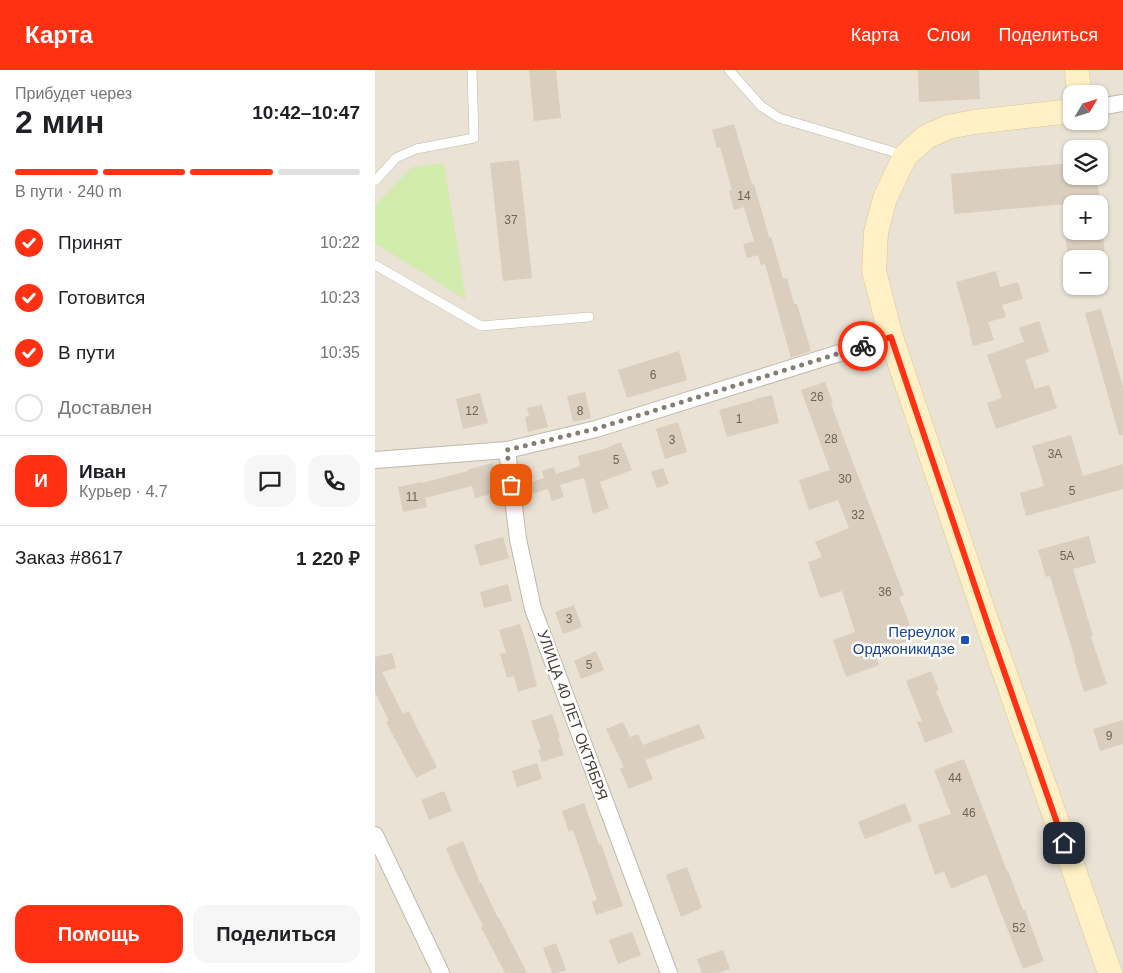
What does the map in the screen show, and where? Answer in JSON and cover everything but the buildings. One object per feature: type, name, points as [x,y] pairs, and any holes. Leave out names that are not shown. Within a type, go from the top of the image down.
[{"type":"main road","points":[[1077,70],[1078,85]]},
{"type":"main road","points":[[1063,112],[974,122],[948,127],[926,137],[905,156],[885,198],[876,232],[874,271],[891,337],[990,631],[1109,973]]},
{"type":"street","points":[[1108,106],[1123,103]]},
{"type":"street","points":[[375,460],[507,450],[595,429],[891,337]]},
{"type":"street","name":"УЛИЦА 40 ЛЕТ ОКТЯБРЯ","points":[[507,450],[518,539],[533,609],[669,973]]},
{"type":"street","points":[[375,835],[441,973]]},
{"type":"lane","points":[[375,181],[396,158],[416,149],[474,138],[472,70]]},
{"type":"lane","points":[[729,70],[761,106],[779,118],[905,156]]},
{"type":"lane","points":[[375,265],[481,326],[589,317]]},
{"type":"shaded area","points":[[375,70],[1123,70],[1123,973],[375,973]]},
{"type":"green space","points":[[444,163],[466,300],[375,243],[375,206],[412,167]]},
{"type":"way so far","points":[[511,485],[507,450],[595,429],[863,346]]},
{"type":"place","name":"Переулок Орджоникидзе","points":[[965,640]]},
{"type":"route","points":[[863,346],[891,337],[1064,843]]}]
